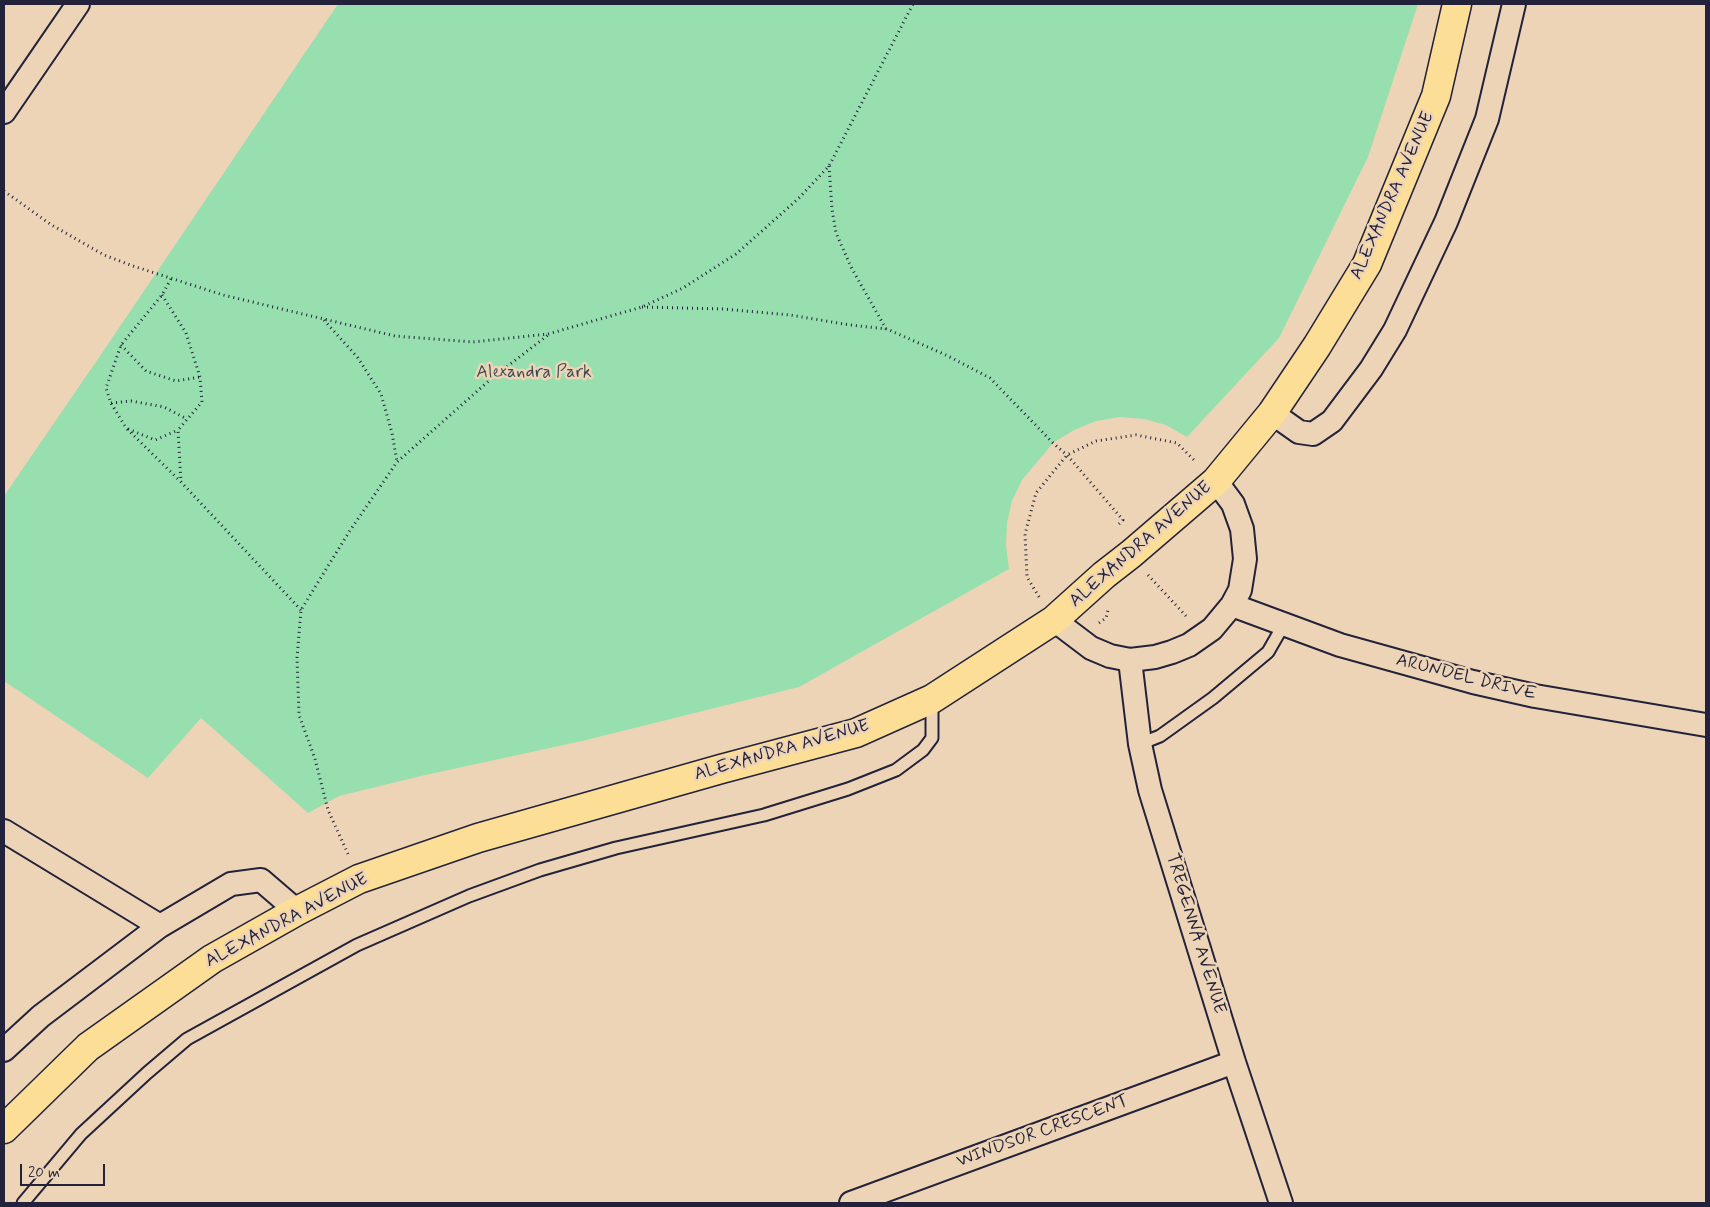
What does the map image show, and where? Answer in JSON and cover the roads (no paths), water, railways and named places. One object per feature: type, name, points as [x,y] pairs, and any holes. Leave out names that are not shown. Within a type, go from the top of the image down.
[{"type":"main road","name":"ALEXANDRA AVENUE","points":[[4,1129],[88,1047],[212,959],[297,911],[359,879],[478,838],[856,733],[932,699],[1054,620],[1104,575],[1216,481],[1272,413],[1317,346],[1367,264],[1436,96],[1457,4]]},
{"type":"street","points":[[4,112],[78,4]]},
{"type":"street","points":[[1272,413],[1299,432],[1313,434],[1332,421],[1371,369],[1395,330],[1446,222],[1487,119],[1514,4]]},
{"type":"street","points":[[1054,620],[1091,648],[1110,656],[1130,660],[1155,657],[1172,652],[1189,645],[1204,635],[1222,619],[1232,605],[1240,590],[1245,560],[1242,529],[1233,504],[1216,481]]},
{"type":"street","name":"ARUNDEL DRIVE","points":[[1232,605],[1349,648],[1473,682],[1534,696],[1706,725]]},
{"type":"street","name":"TREGENNA AVENUE","points":[[1130,660],[1140,744],[1150,790],[1234,1062],[1281,1203]]},
{"type":"street","points":[[4,831],[160,926]]},
{"type":"street","points":[[4,1050],[41,1016],[160,926],[230,884],[261,880],[297,911]]},
{"type":"street","name":"WINDSOR CRESCENT","points":[[851,1203],[1234,1062]]},
{"type":"lane","points":[[1140,744],[1160,736],[1212,698],[1268,652],[1284,624]]},
{"type":"lane","points":[[23,1203],[81,1134],[187,1039],[357,945],[469,896],[540,870],[616,848],[764,815],[848,789],[896,770],[922,750],[932,738],[932,699]]},
{"type":"park label","name":"Alexandra Park","points":[[534,373]]}]
